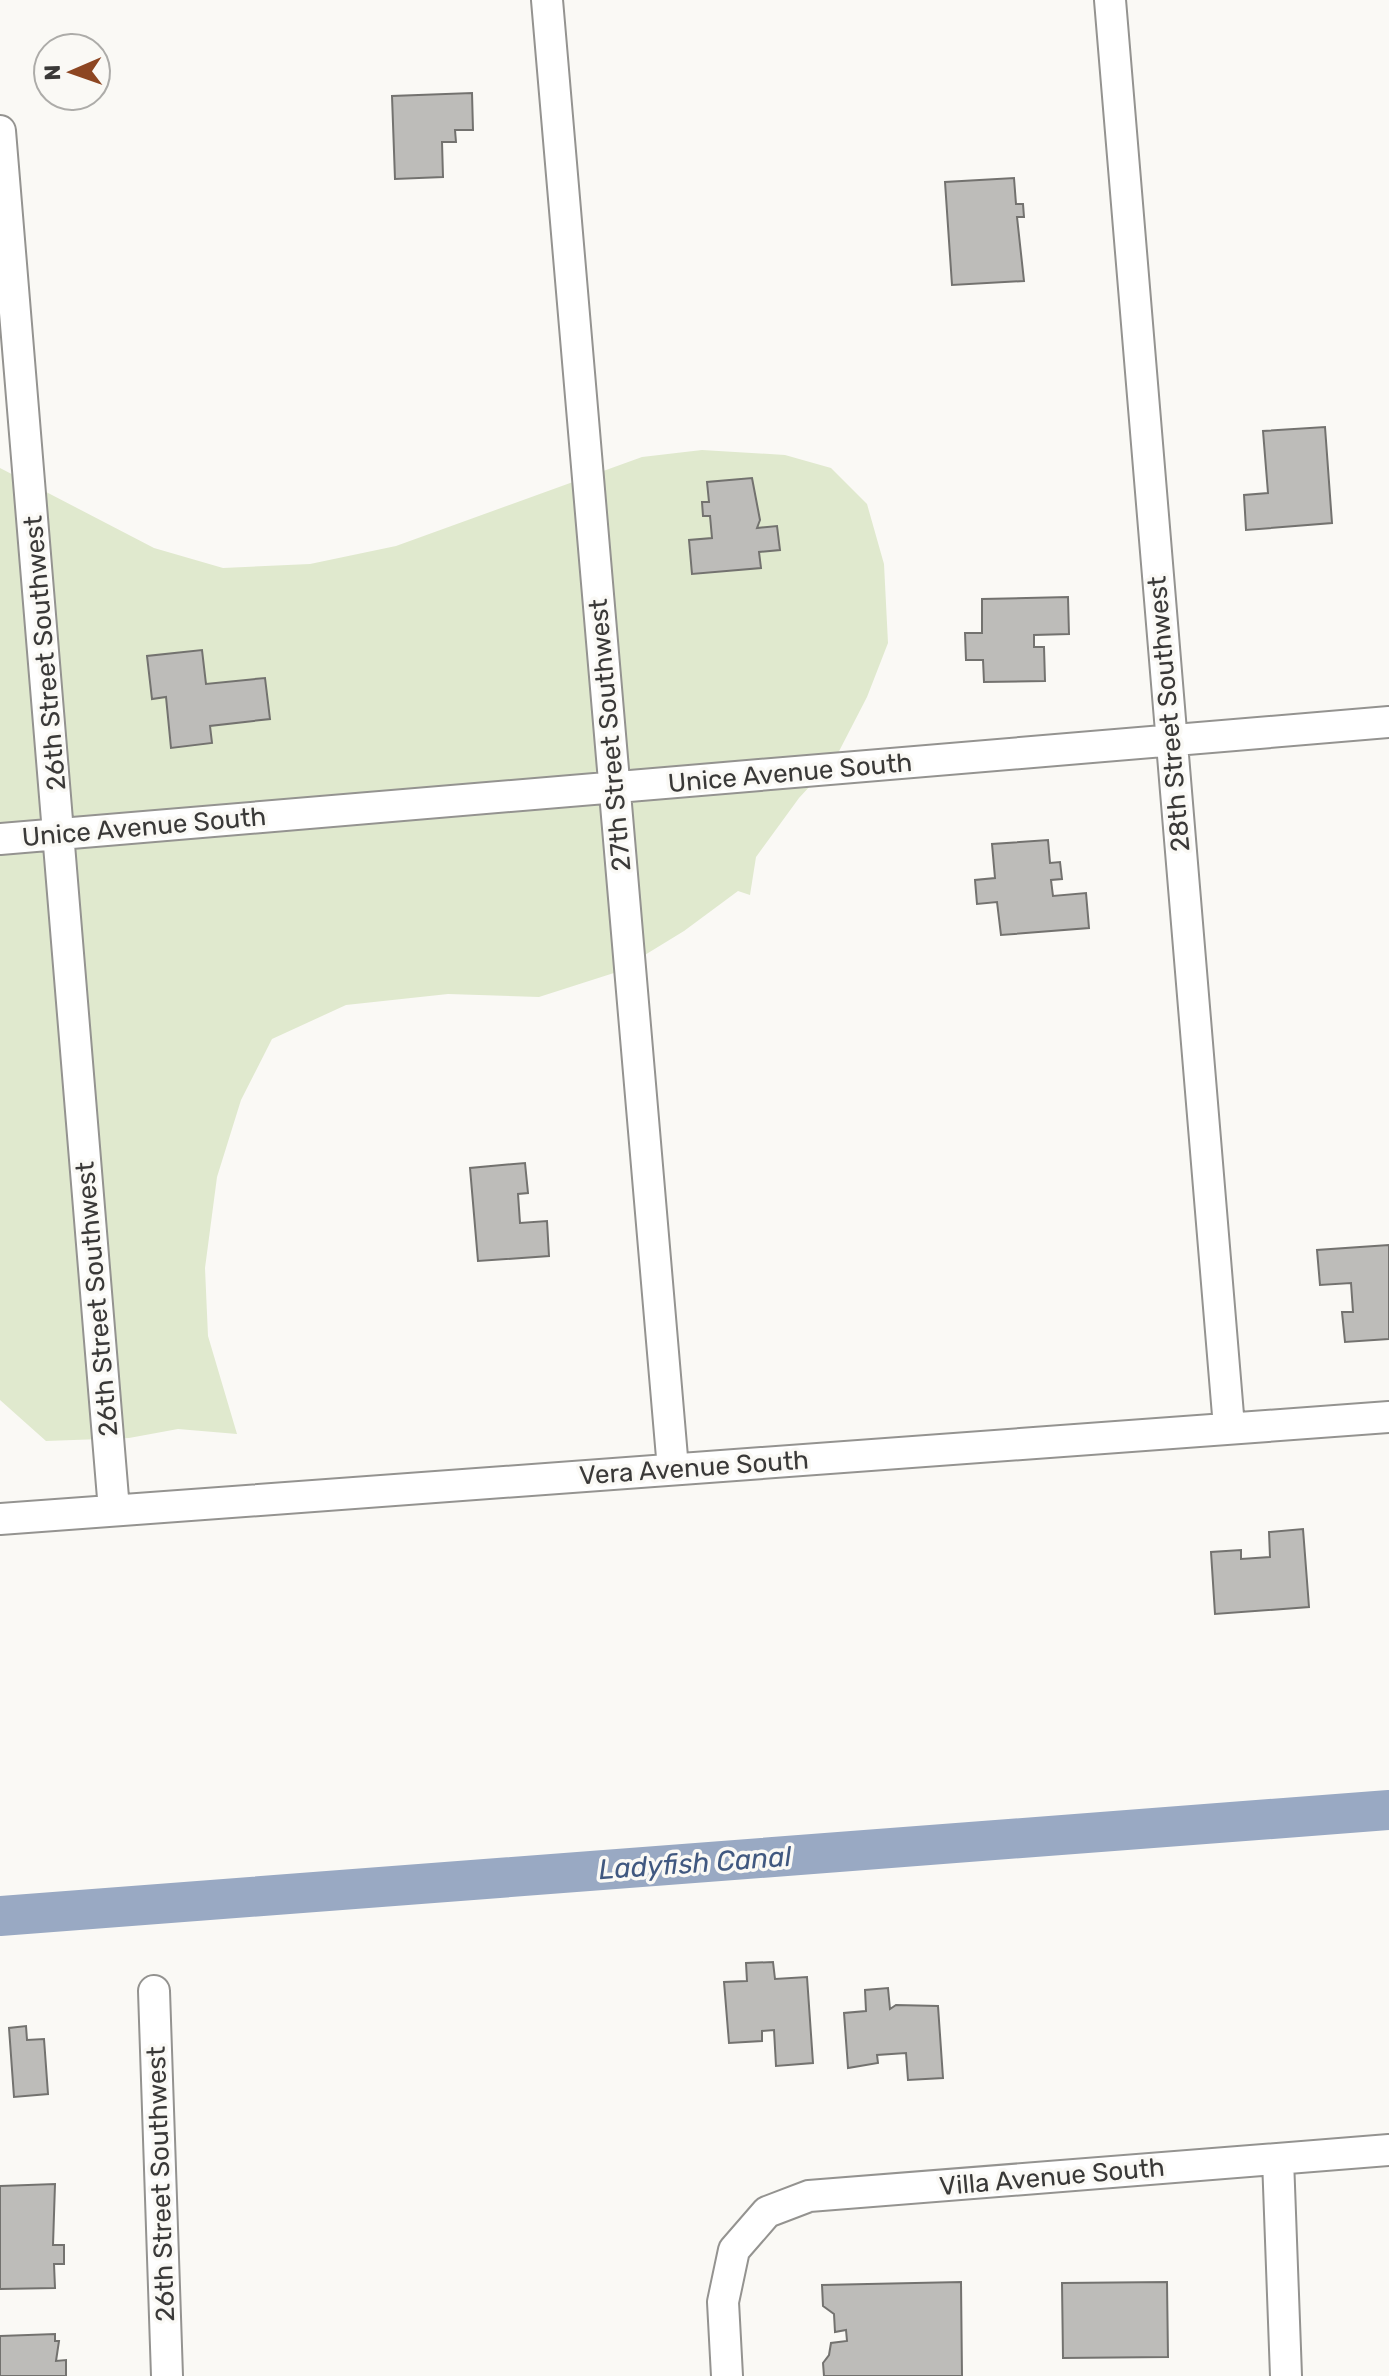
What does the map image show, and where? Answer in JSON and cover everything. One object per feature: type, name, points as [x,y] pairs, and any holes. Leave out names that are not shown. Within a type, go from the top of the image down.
[{"type":"street","name":"27th Street Southwest","points":[[547,0],[673,1469]]},
{"type":"street","name":"28th Street Southwest","points":[[1110,0],[1229,1427]]},
{"type":"street","name":"26th Street Southwest","points":[[0,131],[114,1510]]},
{"type":"street","name":"Unice Avenue South","points":[[0,839],[1389,722]]},
{"type":"street","name":"Vera Avenue South","points":[[0,1519],[1389,1417]]},
{"type":"street","name":"26th Street Southwest","points":[[154,1991],[167,2376]]},
{"type":"street","name":"Villa Avenue South","points":[[727,2376],[723,2302],[734,2250],[767,2212],[809,2196],[1389,2150]]},
{"type":"street","points":[[1278,2159],[1286,2376]]},
{"type":"green space","points":[[702,450],[785,455],[831,468],[867,504],[884,564],[888,643],[867,697],[835,759],[799,798],[756,857],[750,895],[738,891],[684,931],[617,972],[539,997],[448,994],[346,1005],[272,1039],[241,1100],[217,1177],[205,1268],[208,1336],[237,1434],[178,1429],[129,1438],[46,1441],[0,1400],[0,468],[154,548],[223,568],[310,564],[396,546],[642,457]]},
{"type":"building","points":[[472,93],[473,130],[455,130],[456,142],[442,142],[443,177],[395,179],[392,96]]},
{"type":"building","points":[[1014,178],[1016,204],[1023,204],[1024,217],[1017,217],[1024,281],[952,285],[945,182]]},
{"type":"building","points":[[1325,427],[1332,523],[1246,530],[1244,495],[1268,493],[1263,431]]},
{"type":"building","points":[[752,478],[760,520],[757,528],[777,526],[780,550],[759,552],[761,568],[692,574],[689,540],[712,538],[710,516],[703,516],[702,502],[709,502],[707,482]]},
{"type":"building","points":[[1068,597],[1069,634],[1034,635],[1034,647],[1044,647],[1045,681],[984,682],[983,660],[966,660],[965,633],[982,633],[982,599]]},
{"type":"building","points":[[202,650],[206,684],[265,678],[270,719],[210,726],[212,743],[171,748],[166,697],[152,699],[147,656]]},
{"type":"building","points":[[1048,840],[1050,863],[1060,862],[1062,879],[1051,880],[1053,896],[1086,893],[1089,928],[1001,935],[997,902],[977,904],[975,880],[995,878],[992,844]]},
{"type":"building","points":[[525,1163],[528,1193],[518,1194],[520,1223],[547,1221],[549,1256],[478,1261],[470,1168]]},
{"type":"building","points":[[1389,1245],[1389,1339],[1345,1342],[1342,1312],[1353,1312],[1351,1283],[1320,1285],[1317,1250]]},
{"type":"building","points":[[1303,1529],[1309,1607],[1215,1614],[1211,1552],[1241,1550],[1241,1559],[1270,1557],[1269,1532]]},
{"type":"building","points":[[773,1962],[775,1979],[807,1977],[813,2063],[776,2066],[774,2030],[762,2031],[762,2041],[729,2043],[724,1982],[747,1981],[746,1963]]},
{"type":"building","points":[[888,1988],[890,2009],[896,2005],[938,2006],[943,2078],[908,2080],[906,2053],[877,2055],[878,2063],[848,2068],[844,2013],[866,2011],[865,1990]]},
{"type":"building","points":[[26,2026],[27,2040],[44,2039],[48,2094],[14,2097],[9,2028]]},
{"type":"building","points":[[55,2184],[53,2245],[64,2245],[64,2264],[54,2264],[55,2288],[0,2289],[0,2186]]},
{"type":"building","points":[[961,2282],[962,2376],[824,2376],[823,2363],[829,2355],[831,2343],[847,2341],[846,2330],[835,2332],[834,2314],[823,2306],[822,2285]]},
{"type":"building","points":[[1167,2282],[1168,2357],[1063,2358],[1062,2283]]},
{"type":"building","points":[[55,2334],[55,2341],[59,2341],[56,2361],[66,2360],[66,2376],[0,2376],[0,2336]]},
{"type":"waterway","name":"Ladyfish Canal","points":[[0,1916],[1389,1810]]}]
